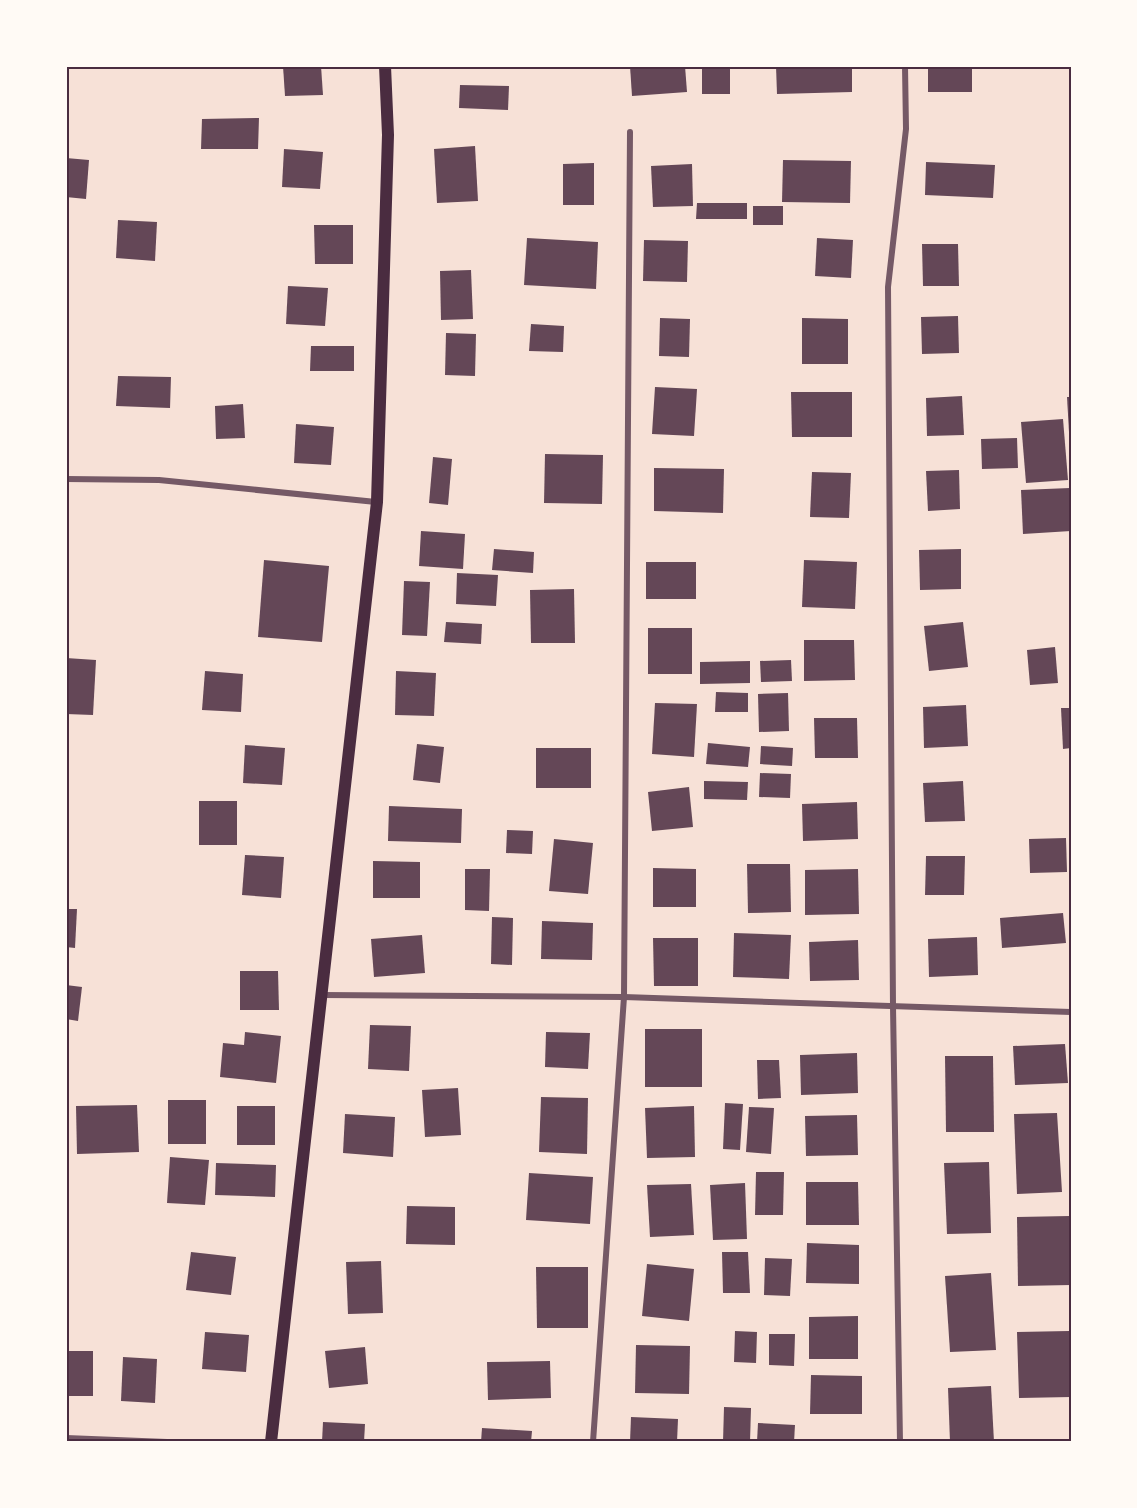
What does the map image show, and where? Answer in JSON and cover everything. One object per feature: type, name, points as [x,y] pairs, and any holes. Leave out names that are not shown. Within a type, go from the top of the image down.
[{"type":"main road","points":[[271,1442],[377,502],[388,135],[385,66]]},
{"type":"street","points":[[900,1442],[893,1006],[888,287],[906,129],[905,66]]},
{"type":"street","points":[[593,1442],[624,998],[630,132]]},
{"type":"street","points":[[66,479],[159,480],[377,502]]},
{"type":"street","points":[[320,995],[624,998],[1071,1012]]},
{"type":"street","points":[[66,1438],[167,1442]]},
{"type":"building","points":[[283,66],[321,66],[323,95],[285,96]]},
{"type":"building","points":[[630,66],[685,66],[687,92],[632,96]]},
{"type":"building","points":[[702,66],[730,66],[730,94],[702,94]]},
{"type":"building","points":[[776,66],[852,66],[852,92],[777,94]]},
{"type":"building","points":[[928,66],[972,66],[972,92],[928,92]]},
{"type":"building","points":[[460,85],[509,86],[508,110],[459,108]]},
{"type":"building","points":[[259,118],[258,149],[201,149],[202,119]]},
{"type":"building","points":[[475,146],[478,201],[437,203],[434,149]]},
{"type":"building","points":[[284,149],[323,152],[320,189],[282,187]]},
{"type":"building","points":[[66,158],[89,160],[86,199],[66,197]]},
{"type":"building","points":[[783,160],[851,161],[850,203],[782,202]]},
{"type":"building","points":[[926,162],[995,165],[993,198],[925,195]]},
{"type":"building","points":[[594,163],[594,205],[563,205],[563,164]]},
{"type":"building","points":[[692,164],[693,206],[653,207],[651,166]]},
{"type":"building","points":[[697,203],[747,203],[747,219],[696,219]]},
{"type":"building","points":[[753,206],[783,206],[783,225],[753,225]]},
{"type":"building","points":[[118,220],[157,222],[155,261],[116,258]]},
{"type":"building","points":[[314,225],[353,225],[353,264],[315,264]]},
{"type":"building","points":[[527,238],[598,242],[596,289],[524,285]]},
{"type":"building","points":[[817,238],[853,240],[851,278],[815,276]]},
{"type":"building","points":[[644,240],[688,241],[687,282],[643,281]]},
{"type":"building","points":[[922,244],[958,244],[959,286],[923,286]]},
{"type":"building","points":[[471,270],[473,319],[441,320],[440,271]]},
{"type":"building","points":[[288,286],[328,288],[325,326],[286,324]]},
{"type":"building","points":[[958,316],[959,353],[922,354],[921,317]]},
{"type":"building","points":[[660,318],[690,319],[689,357],[659,356]]},
{"type":"building","points":[[802,318],[848,319],[848,364],[802,364]]},
{"type":"building","points":[[531,324],[564,326],[563,352],[529,351]]},
{"type":"building","points":[[446,333],[476,334],[475,376],[445,375]]},
{"type":"building","points":[[311,346],[354,346],[354,371],[310,371]]},
{"type":"building","points":[[118,376],[171,377],[170,408],[116,406]]},
{"type":"building","points":[[655,387],[697,389],[694,436],[652,434]]},
{"type":"building","points":[[791,392],[852,392],[852,437],[792,437]]},
{"type":"building","points":[[962,396],[964,435],[927,436],[926,398]]},
{"type":"building","points":[[1067,397],[1071,397],[1071,432],[1069,432]]},
{"type":"building","points":[[243,404],[245,438],[216,439],[215,406]]},
{"type":"building","points":[[1063,419],[1068,480],[1026,483],[1021,422]]},
{"type":"building","points":[[296,424],[334,427],[331,465],[294,463]]},
{"type":"building","points":[[1017,438],[1018,468],[982,469],[981,439]]},
{"type":"building","points":[[545,454],[603,455],[602,504],[544,503]]},
{"type":"building","points":[[433,457],[452,459],[448,505],[429,503]]},
{"type":"building","points":[[654,468],[724,469],[723,513],[654,511]]},
{"type":"building","points":[[959,470],[960,509],[928,511],[926,471]]},
{"type":"building","points":[[812,472],[851,473],[849,518],[810,517]]},
{"type":"building","points":[[1070,488],[1071,531],[1023,534],[1021,490]]},
{"type":"building","points":[[421,531],[465,534],[463,569],[419,566]]},
{"type":"building","points":[[494,549],[534,552],[533,573],[492,570]]},
{"type":"building","points":[[961,549],[961,589],[920,590],[919,550]]},
{"type":"building","points":[[264,560],[329,566],[322,642],[258,637]]},
{"type":"building","points":[[804,560],[857,562],[855,609],[802,607]]},
{"type":"building","points":[[646,562],[696,562],[696,599],[646,599]]},
{"type":"building","points":[[457,573],[498,575],[496,606],[456,604]]},
{"type":"building","points":[[404,581],[430,582],[427,636],[402,635]]},
{"type":"building","points":[[574,589],[575,643],[531,643],[530,590]]},
{"type":"building","points":[[446,622],[482,624],[481,644],[444,642]]},
{"type":"building","points":[[963,622],[968,667],[929,671],[924,626]]},
{"type":"building","points":[[648,628],[692,628],[692,674],[648,674]]},
{"type":"building","points":[[804,640],[854,640],[855,680],[804,681]]},
{"type":"building","points":[[1055,647],[1058,683],[1030,685],[1027,650]]},
{"type":"building","points":[[66,658],[96,660],[93,715],[66,714]]},
{"type":"building","points":[[791,660],[792,681],[761,682],[760,661]]},
{"type":"building","points":[[750,661],[750,683],[700,684],[700,662]]},
{"type":"building","points":[[205,671],[243,674],[241,712],[202,710]]},
{"type":"building","points":[[396,671],[436,673],[434,716],[395,715]]},
{"type":"building","points":[[716,692],[748,693],[748,712],[715,712]]},
{"type":"building","points":[[788,693],[789,731],[759,732],[758,694]]},
{"type":"building","points":[[655,703],[697,704],[694,757],[652,754]]},
{"type":"building","points":[[966,705],[968,746],[924,748],[923,707]]},
{"type":"building","points":[[1061,708],[1071,708],[1071,748],[1063,749]]},
{"type":"building","points":[[814,718],[857,718],[858,758],[815,758]]},
{"type":"building","points":[[708,743],[750,747],[748,767],[706,764]]},
{"type":"building","points":[[417,744],[444,747],[440,783],[413,780]]},
{"type":"building","points":[[245,745],[285,748],[282,785],[243,783]]},
{"type":"building","points":[[761,746],[793,748],[792,766],[760,764]]},
{"type":"building","points":[[536,748],[591,748],[591,788],[536,788]]},
{"type":"building","points":[[760,773],[791,774],[790,798],[759,797]]},
{"type":"building","points":[[704,781],[748,782],[747,800],[704,799]]},
{"type":"building","points":[[963,781],[965,821],[925,822],[923,783]]},
{"type":"building","points":[[689,787],[693,827],[652,831],[648,792]]},
{"type":"building","points":[[199,801],[237,801],[237,845],[199,845]]},
{"type":"building","points":[[857,802],[858,839],[803,841],[802,804]]},
{"type":"building","points":[[389,806],[462,809],[461,843],[388,841]]},
{"type":"building","points":[[507,830],[533,831],[532,854],[506,853]]},
{"type":"building","points":[[1066,838],[1067,872],[1030,873],[1029,839]]},
{"type":"building","points":[[554,839],[593,843],[588,894],[549,891]]},
{"type":"building","points":[[245,855],[284,857],[281,898],[242,895]]},
{"type":"building","points":[[926,856],[965,856],[964,895],[925,895]]},
{"type":"building","points":[[373,861],[420,862],[420,898],[373,898]]},
{"type":"building","points":[[747,864],[790,864],[791,912],[748,913]]},
{"type":"building","points":[[653,868],[696,869],[696,907],[653,907]]},
{"type":"building","points":[[465,869],[490,869],[489,911],[465,910]]},
{"type":"building","points":[[858,869],[859,914],[805,915],[805,870]]},
{"type":"building","points":[[66,909],[77,909],[75,948],[66,947]]},
{"type":"building","points":[[1063,913],[1066,943],[1002,948],[1000,918]]},
{"type":"building","points":[[492,917],[513,918],[512,965],[491,964]]},
{"type":"building","points":[[542,921],[593,923],[592,960],[541,959]]},
{"type":"building","points":[[734,933],[791,935],[789,979],[733,977]]},
{"type":"building","points":[[422,935],[425,973],[374,977],[371,939]]},
{"type":"building","points":[[977,937],[978,975],[929,977],[928,939]]},
{"type":"building","points":[[653,938],[698,938],[698,986],[654,986]]},
{"type":"building","points":[[858,940],[859,980],[810,981],[809,942]]},
{"type":"building","points":[[240,971],[278,971],[279,1010],[240,1010]]},
{"type":"building","points":[[66,985],[82,987],[78,1021],[66,1019]]},
{"type":"building","points":[[370,1025],[411,1026],[409,1071],[368,1069]]},
{"type":"building","points":[[645,1029],[702,1029],[702,1087],[645,1087]]},
{"type":"building","points":[[245,1032],[281,1036],[276,1083],[220,1077],[223,1043],[244,1045]]},
{"type":"building","points":[[546,1032],[590,1033],[588,1069],[545,1067]]},
{"type":"building","points":[[1065,1044],[1068,1083],[1015,1085],[1013,1046]]},
{"type":"building","points":[[857,1053],[858,1093],[801,1095],[800,1055]]},
{"type":"building","points":[[945,1056],[993,1056],[994,1132],[946,1132]]},
{"type":"building","points":[[757,1060],[779,1060],[781,1098],[758,1099]]},
{"type":"building","points":[[458,1088],[461,1135],[425,1137],[422,1090]]},
{"type":"building","points":[[541,1097],[588,1098],[587,1154],[539,1152]]},
{"type":"building","points":[[168,1100],[206,1100],[206,1144],[168,1144]]},
{"type":"building","points":[[725,1103],[743,1104],[740,1150],[723,1149]]},
{"type":"building","points":[[137,1105],[139,1152],[77,1154],[76,1106]]},
{"type":"building","points":[[237,1106],[275,1106],[275,1145],[237,1145]]},
{"type":"building","points":[[694,1106],[695,1157],[647,1158],[645,1108]]},
{"type":"building","points":[[749,1107],[774,1108],[771,1154],[746,1152]]},
{"type":"building","points":[[1057,1113],[1062,1192],[1017,1194],[1014,1114]]},
{"type":"building","points":[[345,1114],[395,1117],[393,1157],[343,1153]]},
{"type":"building","points":[[857,1115],[858,1155],[806,1156],[805,1116]]},
{"type":"building","points":[[170,1157],[209,1160],[205,1205],[167,1203]]},
{"type":"building","points":[[989,1162],[991,1233],[947,1234],[944,1163]]},
{"type":"building","points":[[216,1163],[276,1165],[275,1197],[215,1195]]},
{"type":"building","points":[[756,1172],[784,1172],[783,1215],[755,1215]]},
{"type":"building","points":[[529,1173],[593,1177],[590,1224],[526,1220]]},
{"type":"building","points":[[806,1182],[858,1182],[859,1225],[806,1225]]},
{"type":"building","points":[[745,1183],[747,1239],[713,1240],[710,1185]]},
{"type":"building","points":[[691,1184],[694,1235],[650,1237],[647,1185]]},
{"type":"building","points":[[407,1206],[455,1207],[455,1245],[406,1244]]},
{"type":"building","points":[[1070,1216],[1071,1285],[1018,1286],[1017,1217]]},
{"type":"building","points":[[807,1243],[859,1245],[859,1284],[806,1283]]},
{"type":"building","points":[[191,1252],[236,1257],[231,1295],[186,1290]]},
{"type":"building","points":[[722,1252],[748,1252],[750,1293],[723,1293]]},
{"type":"building","points":[[765,1258],[792,1259],[790,1296],[764,1295]]},
{"type":"building","points":[[381,1261],[383,1313],[348,1314],[346,1262]]},
{"type":"building","points":[[647,1264],[694,1269],[689,1321],[642,1316]]},
{"type":"building","points":[[536,1267],[588,1267],[588,1328],[537,1328]]},
{"type":"building","points":[[991,1273],[996,1350],[950,1352],[945,1276]]},
{"type":"building","points":[[858,1316],[858,1359],[809,1359],[809,1317]]},
{"type":"building","points":[[735,1331],[757,1332],[756,1363],[734,1362]]},
{"type":"building","points":[[1069,1331],[1071,1397],[1019,1398],[1017,1332]]},
{"type":"building","points":[[205,1332],[249,1335],[246,1372],[202,1369]]},
{"type":"building","points":[[769,1334],[795,1334],[794,1366],[769,1365]]},
{"type":"building","points":[[636,1345],[690,1346],[689,1394],[635,1393]]},
{"type":"building","points":[[365,1347],[368,1384],[329,1388],[325,1351]]},
{"type":"building","points":[[66,1351],[93,1351],[93,1396],[66,1396]]},
{"type":"building","points":[[123,1357],[157,1359],[155,1403],[121,1401]]},
{"type":"building","points":[[550,1361],[551,1398],[488,1400],[487,1362]]},
{"type":"building","points":[[811,1375],[862,1376],[862,1414],[810,1414]]},
{"type":"building","points":[[991,1386],[994,1442],[950,1442],[948,1388]]},
{"type":"building","points":[[724,1407],[751,1408],[750,1442],[723,1442]]},
{"type":"building","points":[[631,1417],[678,1419],[677,1442],[630,1442]]},
{"type":"building","points":[[323,1422],[365,1424],[364,1442],[322,1442]]},
{"type":"building","points":[[758,1423],[795,1425],[794,1442],[757,1442]]},
{"type":"building","points":[[482,1428],[532,1431],[531,1442],[481,1442]]}]
